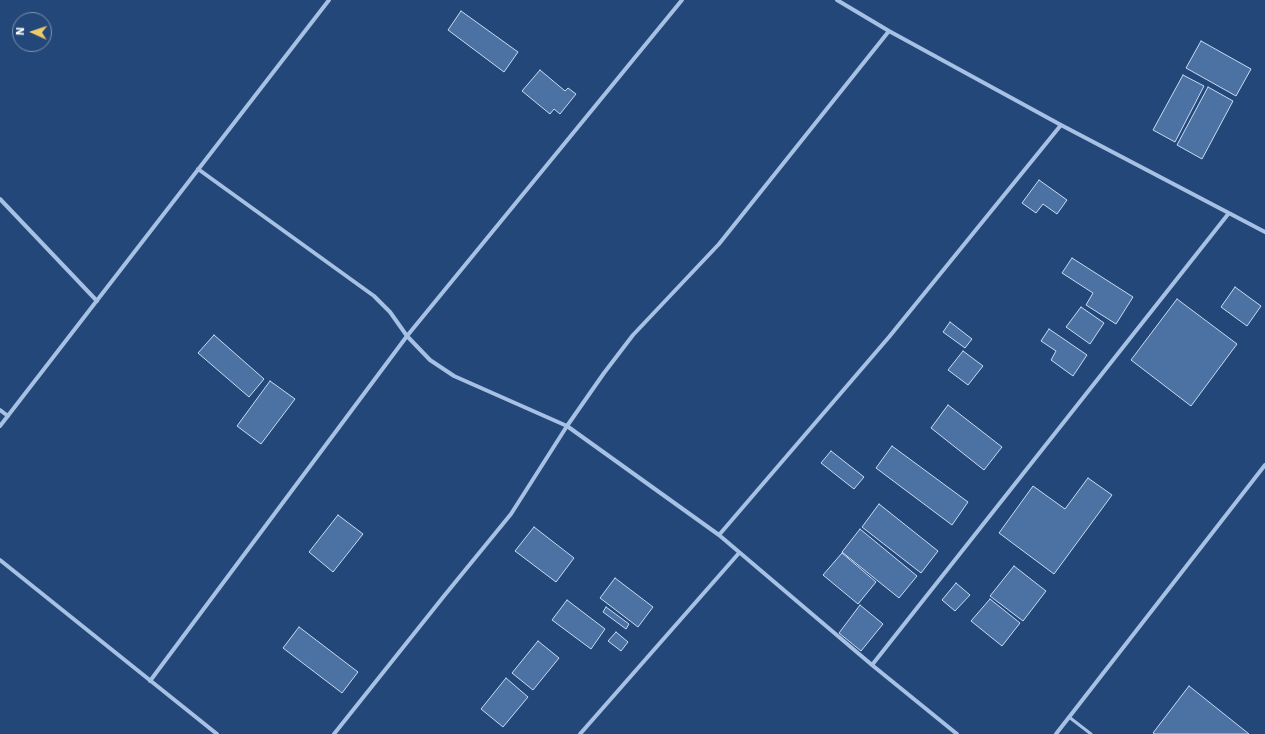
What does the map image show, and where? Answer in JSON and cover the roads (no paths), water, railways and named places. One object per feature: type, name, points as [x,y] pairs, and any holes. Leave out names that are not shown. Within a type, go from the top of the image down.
[{"type":"street","points":[[0,426],[329,0]]},
{"type":"street","points":[[150,681],[407,336],[682,0]]},
{"type":"street","points":[[837,0],[889,31],[1061,125],[1265,232]]},
{"type":"street","points":[[334,734],[511,514],[567,426],[633,335],[719,244],[889,31]]},
{"type":"street","points":[[719,535],[889,337],[1061,125]]},
{"type":"street","points":[[198,169],[374,296],[390,312],[407,336],[430,360],[454,376],[567,426],[719,535],[956,734]]},
{"type":"street","points":[[0,199],[96,301]]},
{"type":"street","points":[[872,665],[1229,213]]},
{"type":"street","points":[[0,410],[8,416]]},
{"type":"street","points":[[1056,734],[1265,465]]},
{"type":"street","points":[[580,734],[739,553]]},
{"type":"street","points":[[0,560],[217,734]]},
{"type":"lane","points":[[1069,716],[1091,734]]}]
